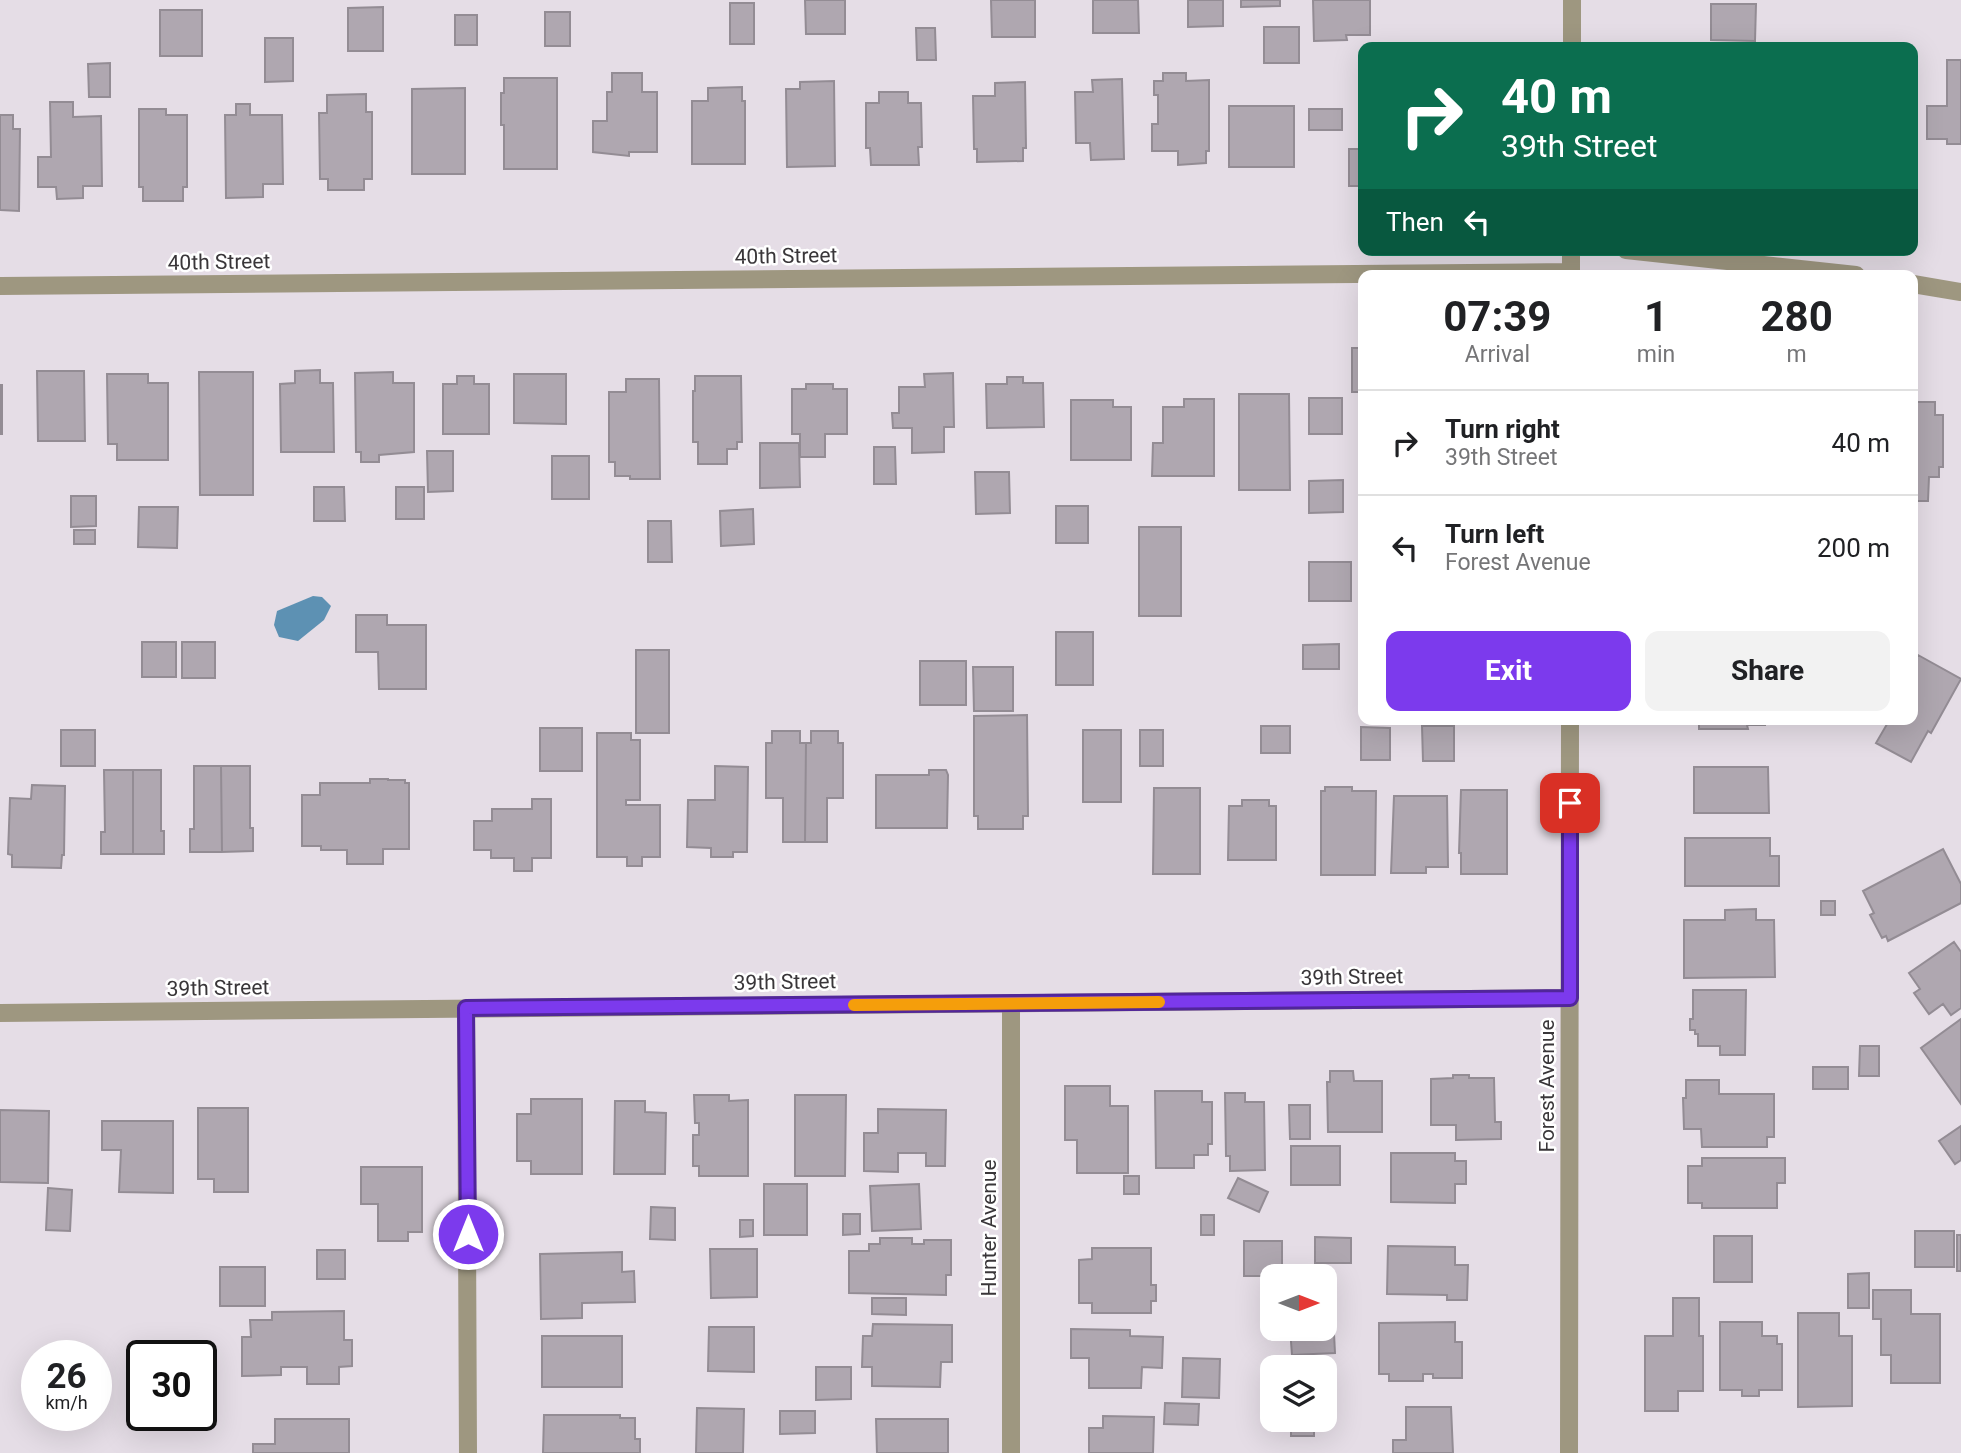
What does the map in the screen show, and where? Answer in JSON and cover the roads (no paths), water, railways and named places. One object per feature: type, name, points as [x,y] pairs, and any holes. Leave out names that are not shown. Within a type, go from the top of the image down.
[{"type":"street","points":[[1572,0],[1572,42]]},
{"type":"street","points":[[1681,256],[1810,270]]},
{"type":"street","name":"40th Street","points":[[0,286],[1358,275]]},
{"type":"street","points":[[1918,285],[1961,292]]},
{"type":"street","name":"Forest Avenue","points":[[1569,1453],[1570,725]]},
{"type":"street","name":"39th Street","points":[[0,1013],[1570,998]]},
{"type":"street","name":"Hunter Avenue","points":[[1011,1003],[1011,1453]]},
{"type":"street","points":[[466,1008],[468,1453]]},
{"type":"water","points":[[313,596],[322,597],[331,606],[324,620],[298,641],[279,637],[274,625],[277,611]]}]
